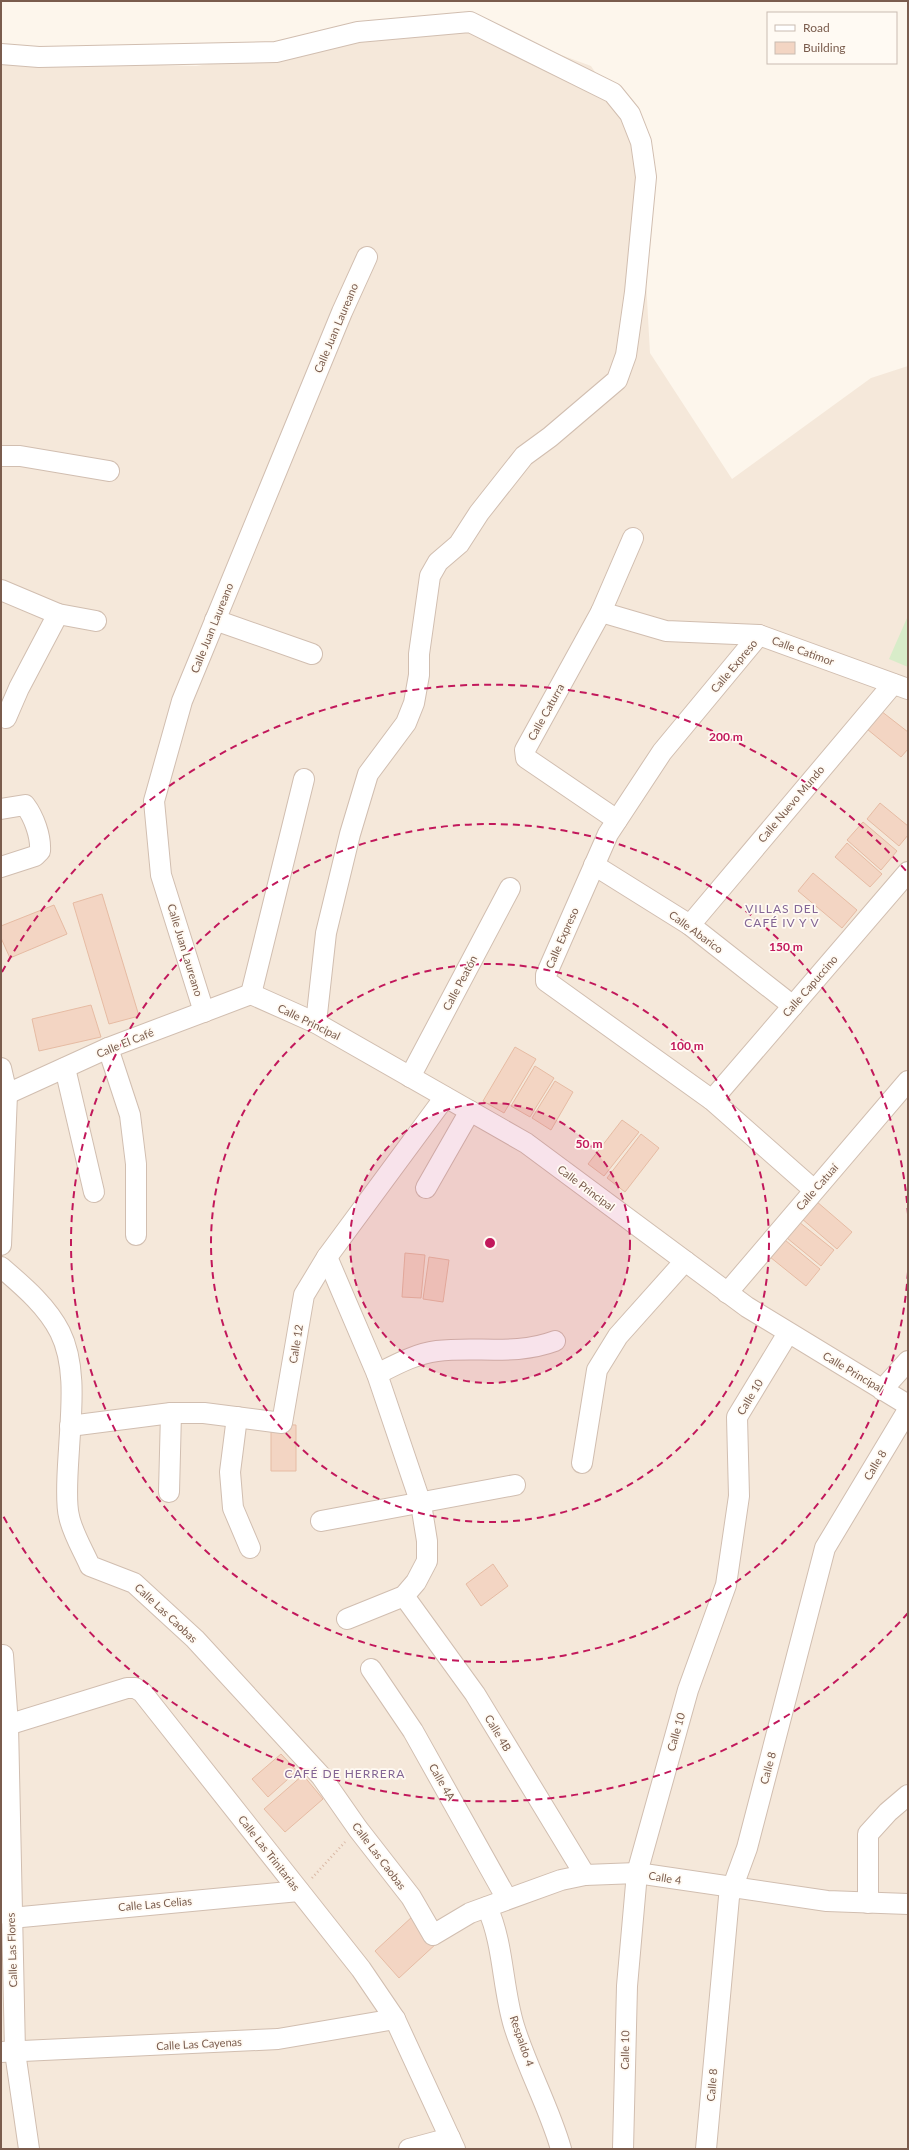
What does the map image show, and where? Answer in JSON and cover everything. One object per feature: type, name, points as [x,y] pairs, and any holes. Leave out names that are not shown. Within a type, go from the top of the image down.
[{"type":"street","points":[[1,54],[39,56],[276,52],[358,32],[470,22],[613,93],[630,114],[641,142],[646,177],[636,292],[624,362],[617,380],[550,437],[524,456],[479,513],[460,544],[438,562],[430,576],[419,654],[419,675],[414,703],[406,723],[368,774],[350,834],[326,933],[316,1023]]},
{"type":"street","name":"Calle Juan Laureano","points":[[204,1012],[161,875],[154,801],[182,701],[342,312],[367,257]]},
{"type":"street","points":[[1,456],[20,456],[109,471]]},
{"type":"street","points":[[601,612],[633,538]]},
{"type":"street","points":[[1,590],[58,614],[96,621]]},
{"type":"street","name":"Calle Catimor","points":[[601,612],[666,631],[759,635],[900,687]]},
{"type":"street","name":"Calle Caturra","points":[[601,612],[524,754],[526,758],[618,820]]},
{"type":"street","points":[[6,718],[19,688],[58,614]]},
{"type":"street","points":[[215,620],[312,654]]},
{"type":"street","name":"Calle Expreso","points":[[759,635],[662,752],[608,834],[546,975],[546,981],[712,1100],[814,1190]]},
{"type":"street","name":"Calle Nuevo Mundo","points":[[690,925],[900,687]]},
{"type":"street","points":[[251,994],[304,779]]},
{"type":"street","points":[[1,809],[25,805],[30,813],[41,842],[40,851],[35,856],[1,867]]},
{"type":"street","name":"Calle Abarico","points":[[594,866],[690,925],[793,1006]]},
{"type":"street","name":"Calle Capuccino","points":[[712,1100],[908,872]]},
{"type":"street","name":"Calle Peatón","points":[[410,1077],[510,888]]},
{"type":"street","name":"Calle Principal","points":[[251,994],[316,1023],[526,1143],[727,1293],[908,1405]]},
{"type":"street","name":"Calle El Café","points":[[4,1093],[65,1068],[108,1048],[251,994]]},
{"type":"street","points":[[108,1048],[130,1115],[136,1164],[136,1235]]},
{"type":"street","points":[[1,1068],[4,1093],[1,1245]]},
{"type":"street","points":[[65,1068],[94,1192]]},
{"type":"street","name":"Calle Catuaí","points":[[727,1293],[908,1081]]},
{"type":"street","name":"Calle 12","points":[[70,1426],[171,1412],[204,1412],[237,1418],[282,1423],[304,1295],[327,1257],[445,1097]]},
{"type":"street","points":[[426,1188],[470,1111]]},
{"type":"street","points":[[327,1257],[377,1374],[421,1504],[427,1541],[427,1561],[416,1582],[404,1596],[347,1619]]},
{"type":"street","points":[[582,1463],[597,1370],[618,1336],[685,1261]]},
{"type":"street","name":"Calle Las Caobas","points":[[1,1267],[27,1289],[47,1312],[60,1332],[68,1353],[71,1381],[68,1464],[69,1515],[90,1566],[134,1583],[195,1639],[321,1776],[358,1829],[411,1897],[433,1934]]},
{"type":"street","name":"Calle 10","points":[[623,2149],[627,1986],[637,1873],[688,1690],[726,1586],[739,1496],[737,1418],[788,1332]]},
{"type":"street","points":[[377,1374],[411,1357],[437,1351],[508,1351],[544,1346],[555,1341]]},
{"type":"street","points":[[882,1390],[908,1361]]},
{"type":"street","name":"Calle 8","points":[[706,2149],[729,1896],[747,1848],[825,1548],[908,1410]]},
{"type":"street","points":[[169,1492],[171,1412]]},
{"type":"street","points":[[237,1418],[230,1472],[233,1508],[250,1548]]},
{"type":"street","points":[[321,1521],[421,1504],[516,1485]]},
{"type":"street","name":"Calle 4B","points":[[404,1596],[475,1694],[585,1875]]},
{"type":"street","name":"Calle Las Flores","points":[[2,1655],[11,1918],[8,2052],[29,2149]]},
{"type":"street","name":"Calle 4A","points":[[371,1670],[413,1731],[507,1899]]},
{"type":"street","name":"Calle Las Trinitarias","points":[[4,1726],[127,1688],[135,1688],[142,1692],[361,1969],[396,2019],[452,2143]]},
{"type":"street","points":[[868,1903],[868,1834],[888,1812],[908,1794]]},
{"type":"street","name":"Calle 4","points":[[433,1934],[470,1913],[561,1880],[585,1875],[637,1873],[827,1902],[908,1904]]},
{"type":"street","name":"Calle Las Celias","points":[[11,1918],[299,1891]]},
{"type":"street","name":"Respaldo 4","points":[[488,1907],[494,1923],[514,2026],[554,2122],[561,2149]]},
{"type":"street","name":"Calle Las Cayenas","points":[[8,2052],[278,2039],[396,2019]]},
{"type":"street","points":[[409,2149],[452,2143]]},
{"type":"path","points":[[299,1891],[358,1829]]},
{"type":"shaded area","points":[[475,23],[591,66],[638,137],[650,353],[732,479],[871,378],[908,366],[908,2149],[1,2149],[1,61],[196,66]]},
{"type":"green space","points":[[907,618],[908,619],[908,667],[889,659]]},
{"type":"building","points":[[881,711],[908,732],[908,749],[901,757],[867,729]]},
{"type":"building","points":[[880,803],[908,826],[908,835],[899,846],[867,819]]},
{"type":"building","points":[[863,822],[897,851],[881,870],[847,840]]},
{"type":"building","points":[[847,843],[882,874],[870,887],[835,857]]},
{"type":"building","points":[[813,873],[857,910],[842,928],[798,891]]},
{"type":"building","points":[[102,894],[139,1016],[109,1024],[73,903]]},
{"type":"building","points":[[54,905],[67,934],[10,958],[1,938],[1,926]]},
{"type":"building","points":[[91,1005],[101,1037],[39,1051],[32,1019]]},
{"type":"building","points":[[515,1047],[536,1059],[504,1113],[483,1101]]},
{"type":"building","points":[[535,1066],[554,1078],[530,1117],[511,1106]]},
{"type":"building","points":[[555,1081],[573,1092],[551,1130],[532,1118]]},
{"type":"building","points":[[622,1120],[639,1132],[604,1176],[588,1164]]},
{"type":"building","points":[[641,1134],[659,1148],[625,1192],[607,1178]]},
{"type":"building","points":[[816,1201],[852,1232],[837,1249],[801,1218]]},
{"type":"building","points":[[799,1222],[834,1250],[821,1266],[787,1238]]},
{"type":"building","points":[[785,1240],[820,1269],[806,1286],[770,1257]]},
{"type":"building","points":[[405,1253],[425,1255],[421,1298],[402,1297]]},
{"type":"building","points":[[429,1257],[449,1260],[443,1302],[423,1299]]},
{"type":"building","points":[[271,1424],[296,1425],[296,1471],[271,1471]]},
{"type":"building","points":[[493,1564],[508,1586],[481,1606],[466,1584]]},
{"type":"building","points":[[281,1754],[297,1771],[268,1797],[252,1779]]},
{"type":"building","points":[[303,1775],[323,1799],[285,1832],[264,1809]]},
{"type":"building","points":[[413,1916],[437,1943],[399,1978],[375,1951]]},
{"type":"district","name":"VILLAS DEL CAFÉ IV Y V","points":[[782,916]]},
{"type":"district","name":"CAFÉ DE HERRERA","points":[[345,1774]]}]
